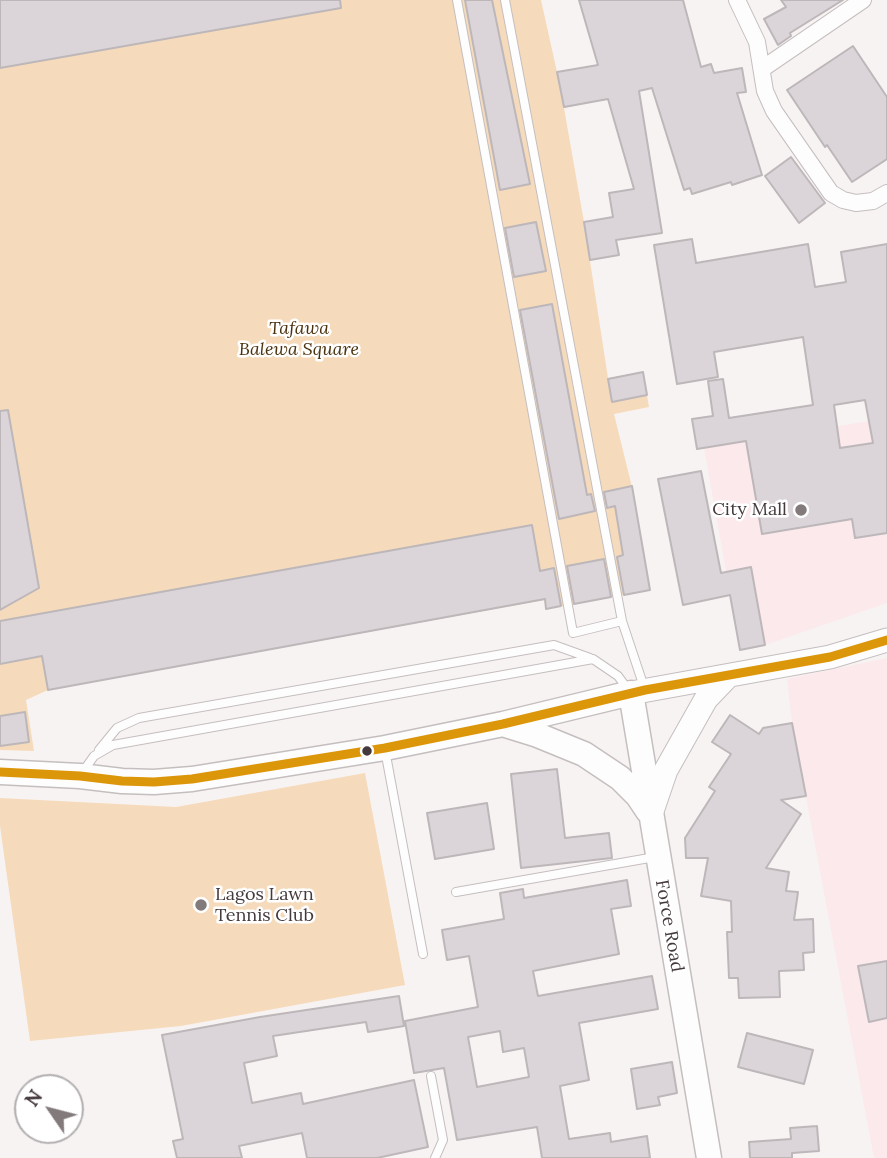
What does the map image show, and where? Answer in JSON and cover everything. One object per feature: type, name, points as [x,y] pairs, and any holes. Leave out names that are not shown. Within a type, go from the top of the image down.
[{"type":"main road","points":[[0,772],[87,766],[133,781],[192,779],[385,748],[638,692],[830,657],[887,640]]},
{"type":"main road","points":[[650,814],[666,770],[706,699],[728,676]]},
{"type":"main road","name":"Force Road","points":[[638,692],[650,814],[709,1158]]},
{"type":"main road","points":[[503,724],[584,754],[620,778],[638,796],[650,814]]},
{"type":"street","points":[[737,0],[757,41],[765,91],[774,111],[831,193],[856,203],[873,201],[887,193]]},
{"type":"street","points":[[762,69],[863,0]]},
{"type":"lane","points":[[457,0],[573,633],[622,621]]},
{"type":"lane","points":[[505,0],[622,621],[638,692]]},
{"type":"lane","points":[[87,766],[117,728],[139,718],[554,645],[593,659],[638,692]]},
{"type":"lane","points":[[87,766],[113,745],[593,659]]},
{"type":"lane","points":[[385,748],[423,954]]},
{"type":"lane","points":[[456,892],[658,857]]},
{"type":"lane","points":[[431,1076],[443,1140],[435,1158]]},
{"type":"shaded area","name":"City Mall","points":[[869,421],[873,442],[887,440],[887,603],[765,645],[740,650],[704,448]]},
{"type":"shaded area","points":[[887,658],[887,1158],[874,1158],[792,723],[787,679]]},
{"type":"green space","name":"Tafawa Balewa Square","points":[[0,0],[541,0],[557,72],[593,66],[599,101],[564,108],[608,378],[643,372],[649,407],[614,414],[632,487],[650,590],[546,609],[544,600],[48,690],[26,700],[34,751],[0,750]]},
{"type":"green space","name":"Lagos Lawn Tennis Club","points":[[365,773],[405,985],[181,1026],[30,1041],[0,826],[0,798],[176,807]]},
{"type":"building","points":[[0,0],[340,0],[341,8],[0,68]]},
{"type":"building","points":[[465,0],[492,0],[530,184],[500,190]]},
{"type":"building","points":[[579,0],[683,0],[701,67],[711,64],[714,73],[742,68],[746,92],[737,93],[762,175],[692,194],[690,188],[684,190],[652,88],[639,91],[662,233],[616,240],[619,255],[590,260],[584,222],[613,217],[609,193],[634,189],[608,99],[564,107],[557,72],[598,65]]},
{"type":"building","points":[[781,0],[843,0],[790,33],[791,36],[778,45],[764,19],[786,7]]},
{"type":"building","points":[[853,46],[887,97],[887,159],[852,182],[787,90]]},
{"type":"building","points":[[791,157],[825,203],[799,223],[765,176]]},
{"type":"building","points":[[536,222],[546,271],[514,277],[505,228]]},
{"type":"building","points":[[692,239],[696,263],[808,244],[815,287],[846,282],[841,252],[887,244],[887,533],[855,538],[852,519],[762,534],[746,441],[697,449],[692,419],[713,416],[708,381],[723,379],[729,418],[813,405],[803,337],[714,352],[718,377],[677,384],[654,245]],"holes":[[[865,400],[873,443],[840,448],[834,405]]]},
{"type":"building","points":[[552,304],[587,495],[591,494],[595,511],[559,519],[520,310]]},
{"type":"building","points":[[643,372],[647,395],[612,402],[608,379]]},
{"type":"building","points":[[8,410],[39,588],[0,610],[0,411]]},
{"type":"building","points":[[701,471],[721,573],[751,567],[765,645],[740,650],[730,595],[683,605],[658,479]]},
{"type":"building","points":[[632,486],[650,590],[624,595],[617,557],[623,555],[615,506],[607,508],[604,492]]},
{"type":"building","points":[[532,525],[540,571],[554,568],[561,606],[546,609],[545,599],[48,690],[42,656],[0,664],[0,621]]},
{"type":"building","points":[[604,559],[611,597],[574,604],[567,566]]},
{"type":"building","points":[[25,712],[29,742],[0,746],[0,716]]},
{"type":"building","points":[[730,715],[759,734],[763,728],[792,723],[806,796],[781,800],[801,814],[766,868],[789,872],[786,891],[798,892],[794,920],[813,919],[814,952],[803,953],[804,970],[779,971],[780,997],[739,998],[738,978],[729,978],[727,932],[732,932],[731,901],[701,896],[708,858],[686,858],[685,838],[715,791],[709,787],[731,754],[712,742]]},
{"type":"building","points":[[557,769],[565,838],[609,833],[612,858],[521,868],[511,774]]},
{"type":"building","points":[[487,803],[494,849],[435,859],[427,813]]},
{"type":"building","points":[[627,880],[631,906],[611,909],[619,954],[533,971],[538,996],[652,976],[658,1009],[579,1023],[589,1080],[560,1086],[569,1139],[610,1133],[611,1142],[647,1136],[650,1158],[542,1158],[537,1127],[457,1140],[444,1068],[414,1073],[405,1021],[478,1007],[469,956],[447,960],[442,930],[504,919],[500,893],[523,889],[524,898]],"holes":[[[500,1031],[503,1052],[524,1048],[529,1077],[477,1087],[468,1037]]]},
{"type":"building","points":[[887,961],[887,1018],[869,1022],[858,966]]},
{"type":"building","points":[[399,996],[404,1026],[368,1032],[366,1022],[273,1036],[277,1056],[244,1063],[252,1103],[301,1093],[303,1104],[414,1080],[428,1147],[377,1158],[307,1158],[302,1133],[239,1146],[242,1158],[177,1158],[173,1141],[183,1139],[162,1035]]},
{"type":"building","points":[[747,1033],[813,1050],[804,1084],[738,1067]]},
{"type":"building","points":[[672,1062],[677,1093],[658,1097],[660,1105],[637,1109],[631,1069]]},
{"type":"building","points":[[817,1126],[819,1151],[792,1153],[792,1158],[750,1158],[749,1142],[791,1139],[790,1128]]},
{"type":"transit line","points":[[0,772],[122,781],[192,779],[385,748],[503,724],[645,690],[830,657],[887,640]]},
{"type":"place","name":"City Mall","points":[[801,510]]},
{"type":"place","name":"Lagos Lawn Tennis Club","points":[[201,905]]}]
